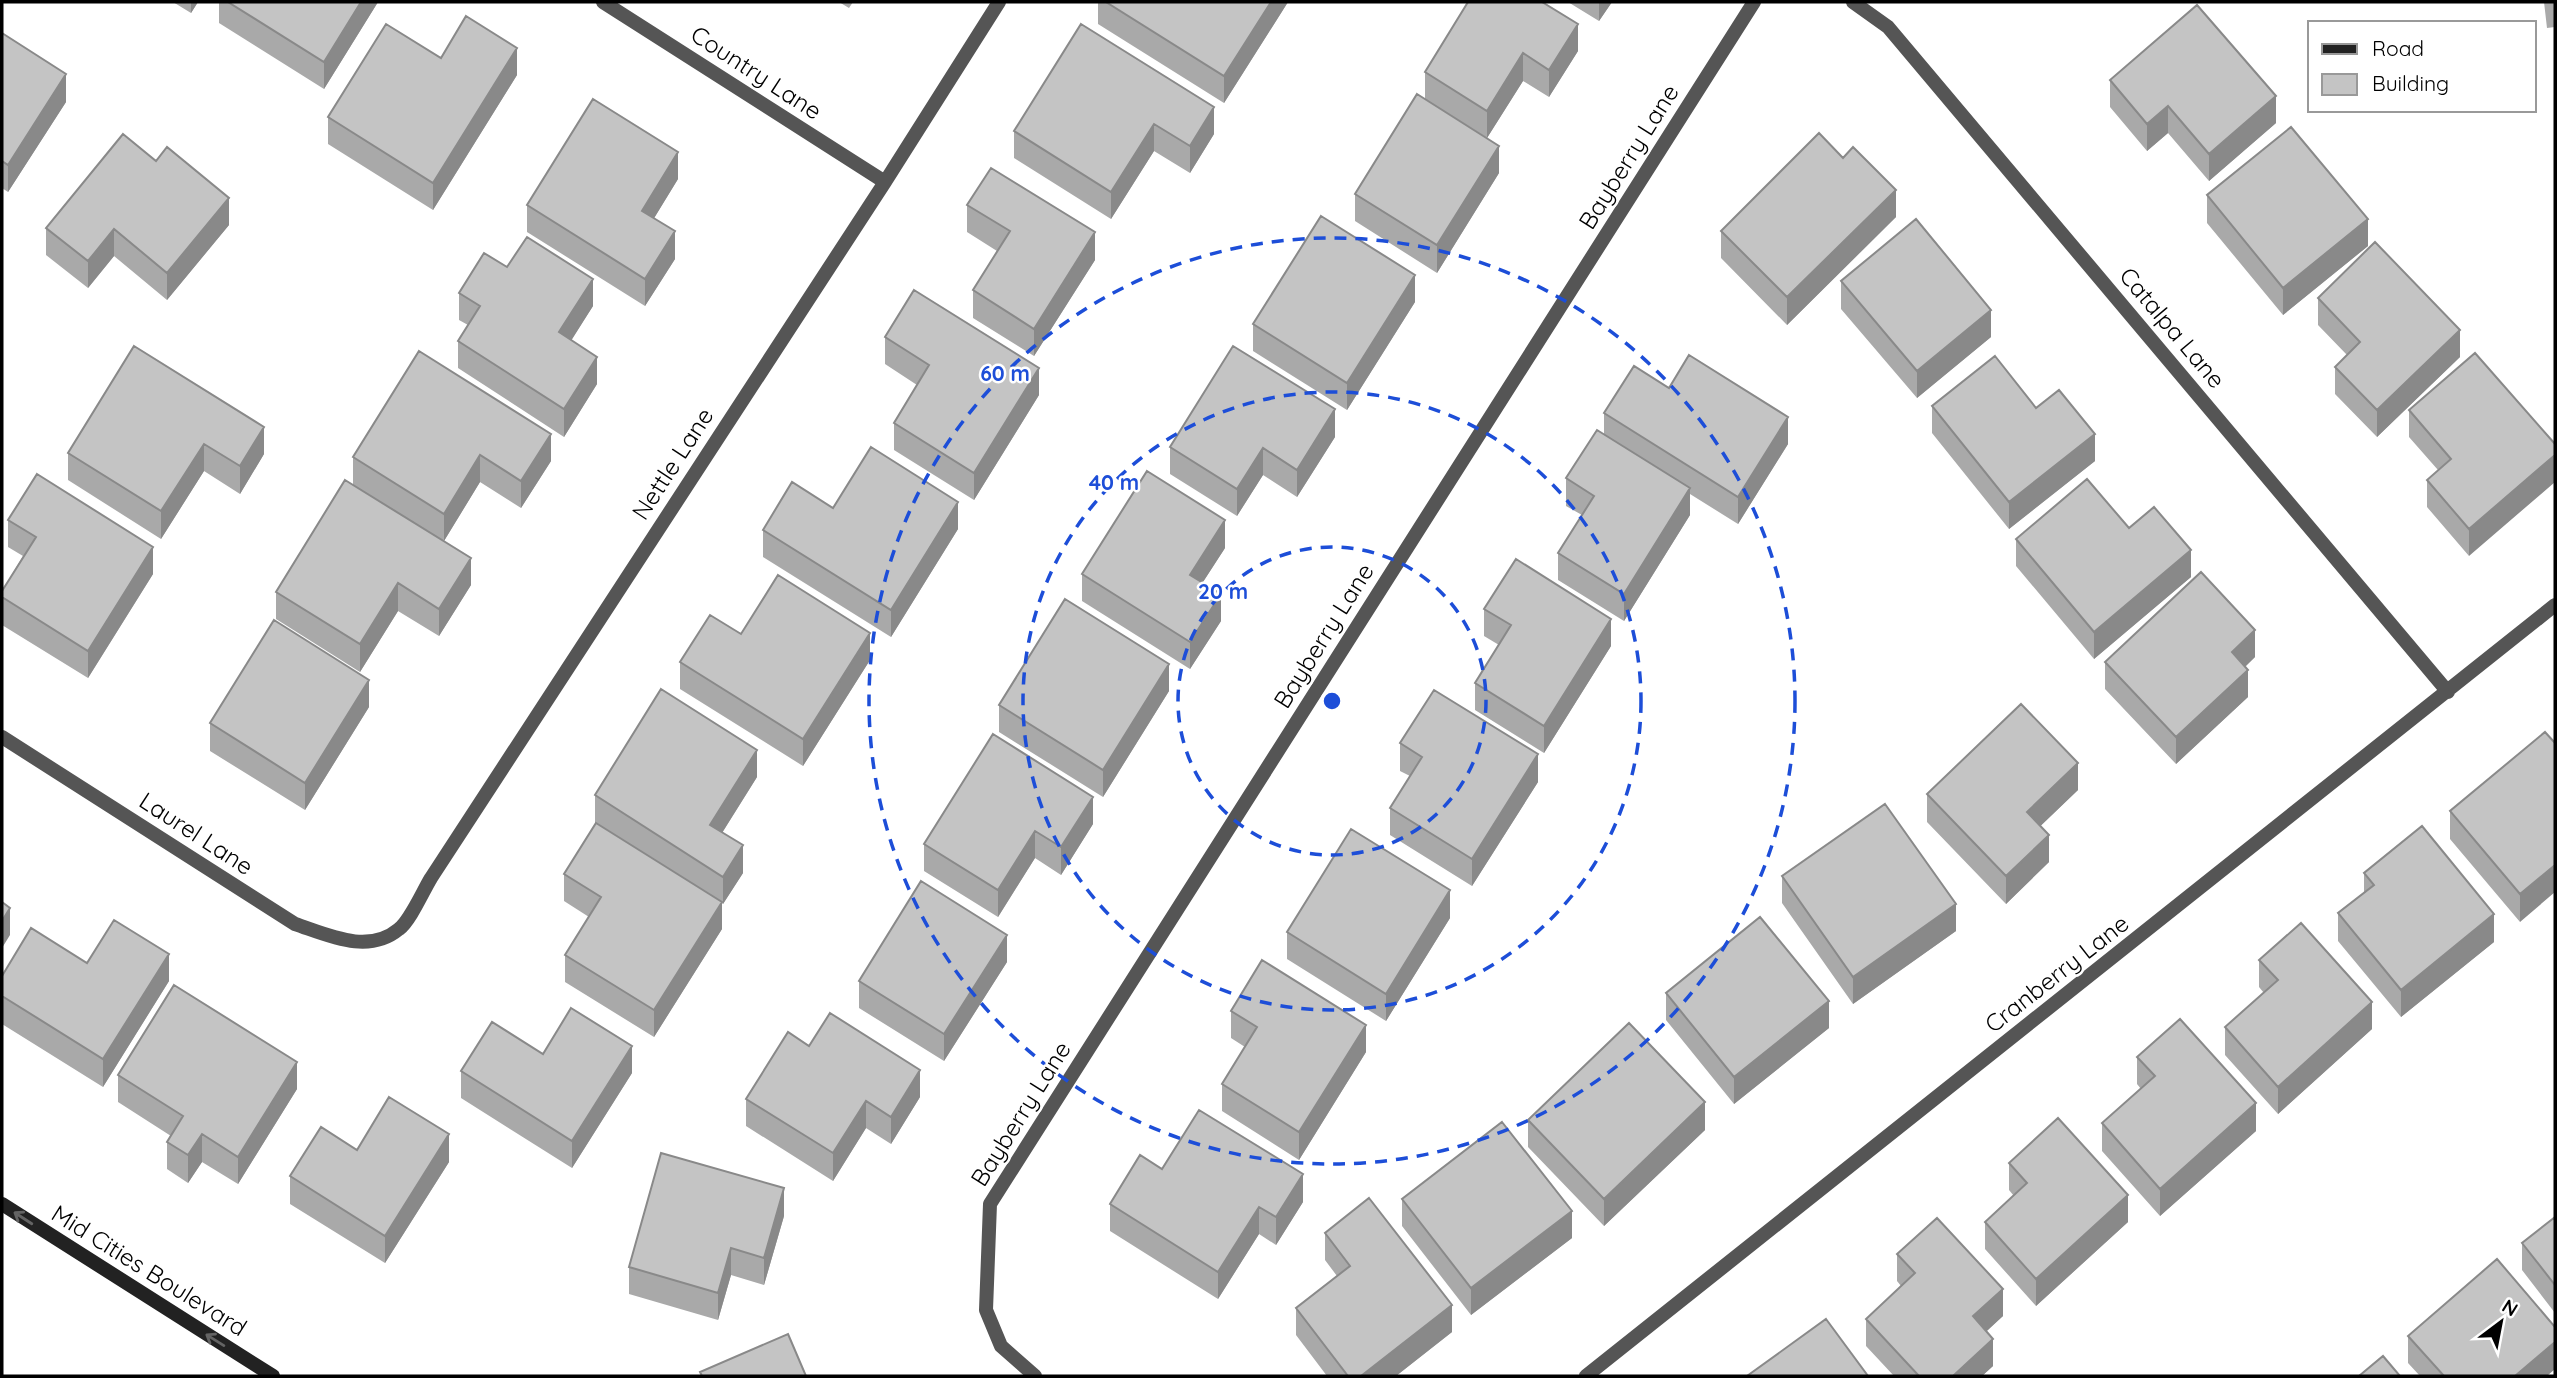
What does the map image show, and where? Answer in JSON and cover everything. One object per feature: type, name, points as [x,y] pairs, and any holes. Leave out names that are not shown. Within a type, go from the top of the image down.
[{"type":"main road","name":"Mid Cities Boulevard","points":[[2,1204],[273,1376]]},
{"type":"street","name":"Country Lane","points":[[603,2],[885,182]]},
{"type":"street","name":"Nettle Lane","points":[[377,942],[401,929],[446,855],[885,182],[999,2]]},
{"type":"street","name":"Bayberry Lane","points":[[1035,1376],[1002,1346],[986,1310],[990,1204],[1754,2]]},
{"type":"street","name":"Catalpa Lane","points":[[1853,2],[1888,27],[2448,692]]},
{"type":"street","name":"Cranberry Lane","points":[[1586,1376],[2555,605]]},
{"type":"street","name":"Laurel Lane","points":[[2,737],[295,924],[347,941],[377,942]]},
{"type":"building","points":[[228,2],[361,2],[324,62]]},
{"type":"building","points":[[1106,2],[1271,2],[1224,76]]},
{"type":"building","points":[[1468,2],[1542,2],[1578,24],[1549,70],[1523,53],[1487,111],[1425,72]]},
{"type":"building","points":[[2197,5],[2276,96],[2209,154],[2168,106],[2147,124],[2110,80]]},
{"type":"building","points":[[466,16],[517,48],[433,183],[328,117],[386,24],[441,58]]},
{"type":"building","points":[[1081,24],[1214,107],[1190,146],[1154,124],[1111,192],[1014,131]]},
{"type":"building","points":[[2,33],[66,74],[8,165],[2,161]]},
{"type":"building","points":[[1417,94],[1499,146],[1437,245],[1355,194]]},
{"type":"building","points":[[593,99],[678,152],[642,211],[675,231],[645,279],[527,205]]},
{"type":"building","points":[[2291,127],[2368,219],[2283,288],[2207,195]]},
{"type":"building","points":[[1819,133],[1843,158],[1853,147],[1896,190],[1787,297],[1721,231]]},
{"type":"building","points":[[123,134],[156,161],[167,147],[229,198],[167,273],[114,229],[88,261],[46,228]]},
{"type":"building","points":[[991,168],[1095,232],[1034,329],[973,290],[1010,231],[967,205]]},
{"type":"building","points":[[1321,216],[1415,275],[1347,383],[1253,324]]},
{"type":"building","points":[[1916,219],[1991,310],[1917,371],[1841,281]]},
{"type":"building","points":[[527,237],[593,279],[559,332],[597,357],[564,409],[458,341],[480,306],[459,293],[484,253],[507,267]]},
{"type":"building","points":[[2375,242],[2460,330],[2377,410],[2335,367],[2360,342],[2318,298]]},
{"type":"building","points":[[914,290],[1039,368],[974,473],[894,423],[929,365],[885,337]]},
{"type":"building","points":[[134,346],[264,427],[240,466],[204,444],[161,511],[68,453]]},
{"type":"building","points":[[1233,346],[1335,409],[1297,470],[1263,448],[1237,489],[1170,447]]},
{"type":"building","points":[[419,351],[551,434],[521,481],[480,455],[444,514],[353,457]]},
{"type":"building","points":[[2475,353],[2555,444],[2555,455],[2469,529],[2427,480],[2451,459],[2409,410]]},
{"type":"building","points":[[1689,355],[1788,417],[1738,497],[1604,413],[1634,366],[1669,388]]},
{"type":"building","points":[[1995,356],[2036,408],[2059,390],[2095,434],[2009,502],[1932,406]]},
{"type":"building","points":[[1597,430],[1690,488],[1624,594],[1558,553],[1594,496],[1566,478]]},
{"type":"building","points":[[871,447],[958,502],[891,610],[763,530],[792,482],[833,508]]},
{"type":"building","points":[[1147,471],[1225,520],[1190,575],[1221,594],[1190,642],[1082,574]]},
{"type":"building","points":[[37,474],[153,547],[88,651],[2,597],[2,591],[36,537],[8,520]]},
{"type":"building","points":[[2087,479],[2129,528],[2154,507],[2191,550],[2094,632],[2016,539]]},
{"type":"building","points":[[345,480],[471,558],[439,609],[398,583],[360,644],[276,592]]},
{"type":"building","points":[[1516,559],[1611,619],[1544,726],[1475,683],[1511,625],[1484,609]]},
{"type":"building","points":[[2201,572],[2255,630],[2232,652],[2248,670],[2176,737],[2105,662]]},
{"type":"building","points":[[778,575],[870,633],[803,739],[680,662],[710,615],[741,634]]},
{"type":"building","points":[[1065,599],[1169,664],[1103,770],[999,705]]},
{"type":"building","points":[[274,620],[369,680],[305,783],[210,723]]},
{"type":"building","points":[[661,689],[757,750],[710,825],[743,845],[723,877],[595,795]]},
{"type":"building","points":[[1434,690],[1538,754],[1472,859],[1390,808],[1422,757],[1400,743]]},
{"type":"building","points":[[2021,704],[2078,763],[2027,812],[2049,835],[2006,876],[1927,794]]},
{"type":"building","points":[[2545,732],[2555,743],[2555,865],[2520,894],[2450,811]]},
{"type":"building","points":[[993,734],[1093,797],[1061,847],[1035,831],[998,890],[924,844]]},
{"type":"building","points":[[1885,804],[1956,904],[1853,977],[1782,876]]},
{"type":"building","points":[[596,823],[722,902],[654,1010],[565,955],[601,897],[564,874]]},
{"type":"building","points":[[2422,826],[2494,914],[2401,990],[2338,913],[2374,885],[2364,873]]},
{"type":"building","points":[[1351,829],[1450,890],[1386,994],[1287,932]]},
{"type":"building","points":[[921,881],[1007,935],[944,1034],[859,981]]},
{"type":"building","points":[[2,902],[10,908],[2,921]]},
{"type":"building","points":[[1760,917],[1829,1001],[1734,1077],[1666,993]]},
{"type":"building","points":[[114,920],[169,954],[103,1059],[2,996],[2,976],[31,928],[87,963]]},
{"type":"building","points":[[2301,923],[2372,1002],[2278,1087],[2225,1027],[2278,980],[2259,960]]},
{"type":"building","points":[[1262,960],[1366,1025],[1299,1132],[1222,1084],[1257,1027],[1231,1011]]},
{"type":"building","points":[[174,985],[297,1062],[238,1157],[202,1134],[188,1155],[167,1142],[183,1116],[118,1075]]},
{"type":"building","points":[[571,1008],[632,1046],[572,1141],[461,1071],[492,1022],[543,1054]]},
{"type":"building","points":[[830,1013],[920,1070],[891,1117],[866,1101],[833,1153],[746,1099],[788,1032],[809,1046]]},
{"type":"building","points":[[2180,1019],[2256,1103],[2160,1189],[2102,1123],[2155,1076],[2137,1057]]},
{"type":"building","points":[[1629,1023],[1705,1102],[1604,1199],[1528,1120]]},
{"type":"building","points":[[389,1097],[449,1134],[385,1236],[290,1176],[321,1127],[357,1150]]},
{"type":"building","points":[[1199,1110],[1303,1174],[1276,1217],[1259,1207],[1218,1272],[1110,1204],[1140,1155],[1162,1169]]},
{"type":"building","points":[[2058,1118],[2128,1195],[2036,1279],[1985,1222],[2027,1183],[2009,1163]]},
{"type":"building","points":[[1502,1122],[1572,1211],[1471,1288],[1402,1199]]},
{"type":"building","points":[[661,1153],[784,1188],[764,1258],[731,1248],[718,1293],[629,1267]]},
{"type":"building","points":[[1369,1198],[1452,1305],[1361,1376],[1348,1376],[1296,1308],[1350,1266],[1325,1233]]},
{"type":"building","points":[[2555,1217],[2555,1285],[2522,1243]]},
{"type":"building","points":[[1937,1218],[2003,1289],[1973,1316],[1993,1339],[1953,1376],[1919,1376],[1866,1319],[1915,1273],[1897,1254]]},
{"type":"building","points":[[2497,1259],[2555,1327],[2555,1342],[2515,1376],[2444,1376],[2408,1336]]},
{"type":"building","points":[[1826,1319],[1868,1376],[1747,1376]]},
{"type":"building","points":[[788,1334],[806,1376],[702,1376],[700,1372]]},
{"type":"building","points":[[2383,1356],[2400,1376],[2359,1376]]}]
